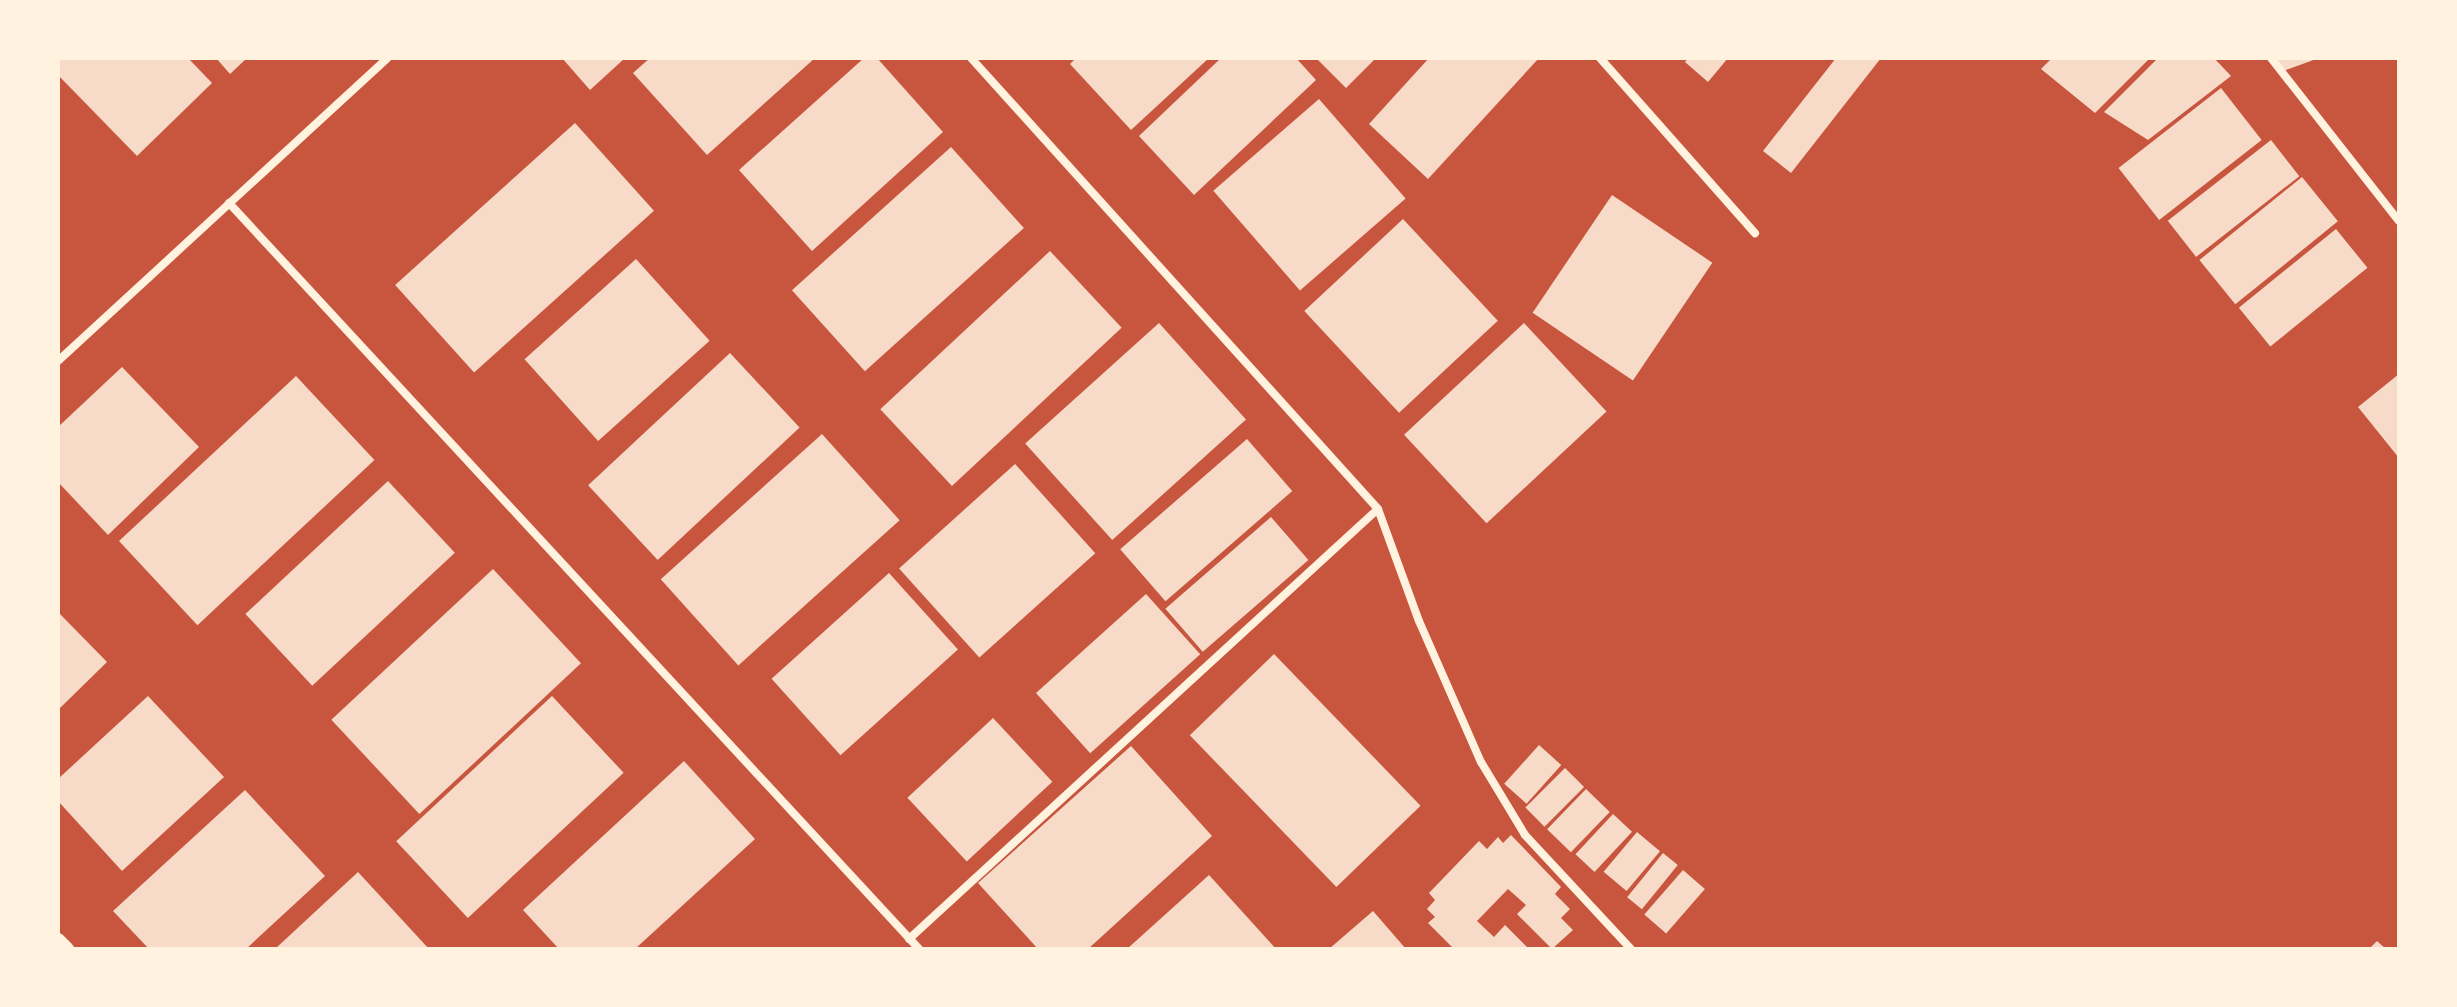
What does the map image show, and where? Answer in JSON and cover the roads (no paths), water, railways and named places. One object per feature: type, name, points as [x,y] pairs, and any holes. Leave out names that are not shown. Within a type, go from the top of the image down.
[{"type":"street","points":[[58,361],[387,58]]},
{"type":"street","points":[[971,58],[1378,509],[1419,621],[1481,762],[1525,835],[1631,949]]},
{"type":"street","points":[[1600,58],[1755,233]]},
{"type":"street","points":[[2271,58],[2399,221]]},
{"type":"street","points":[[229,203],[919,949]]},
{"type":"street","points":[[909,939],[1378,509]]},
{"type":"street","points":[[58,940],[67,949]]}]
